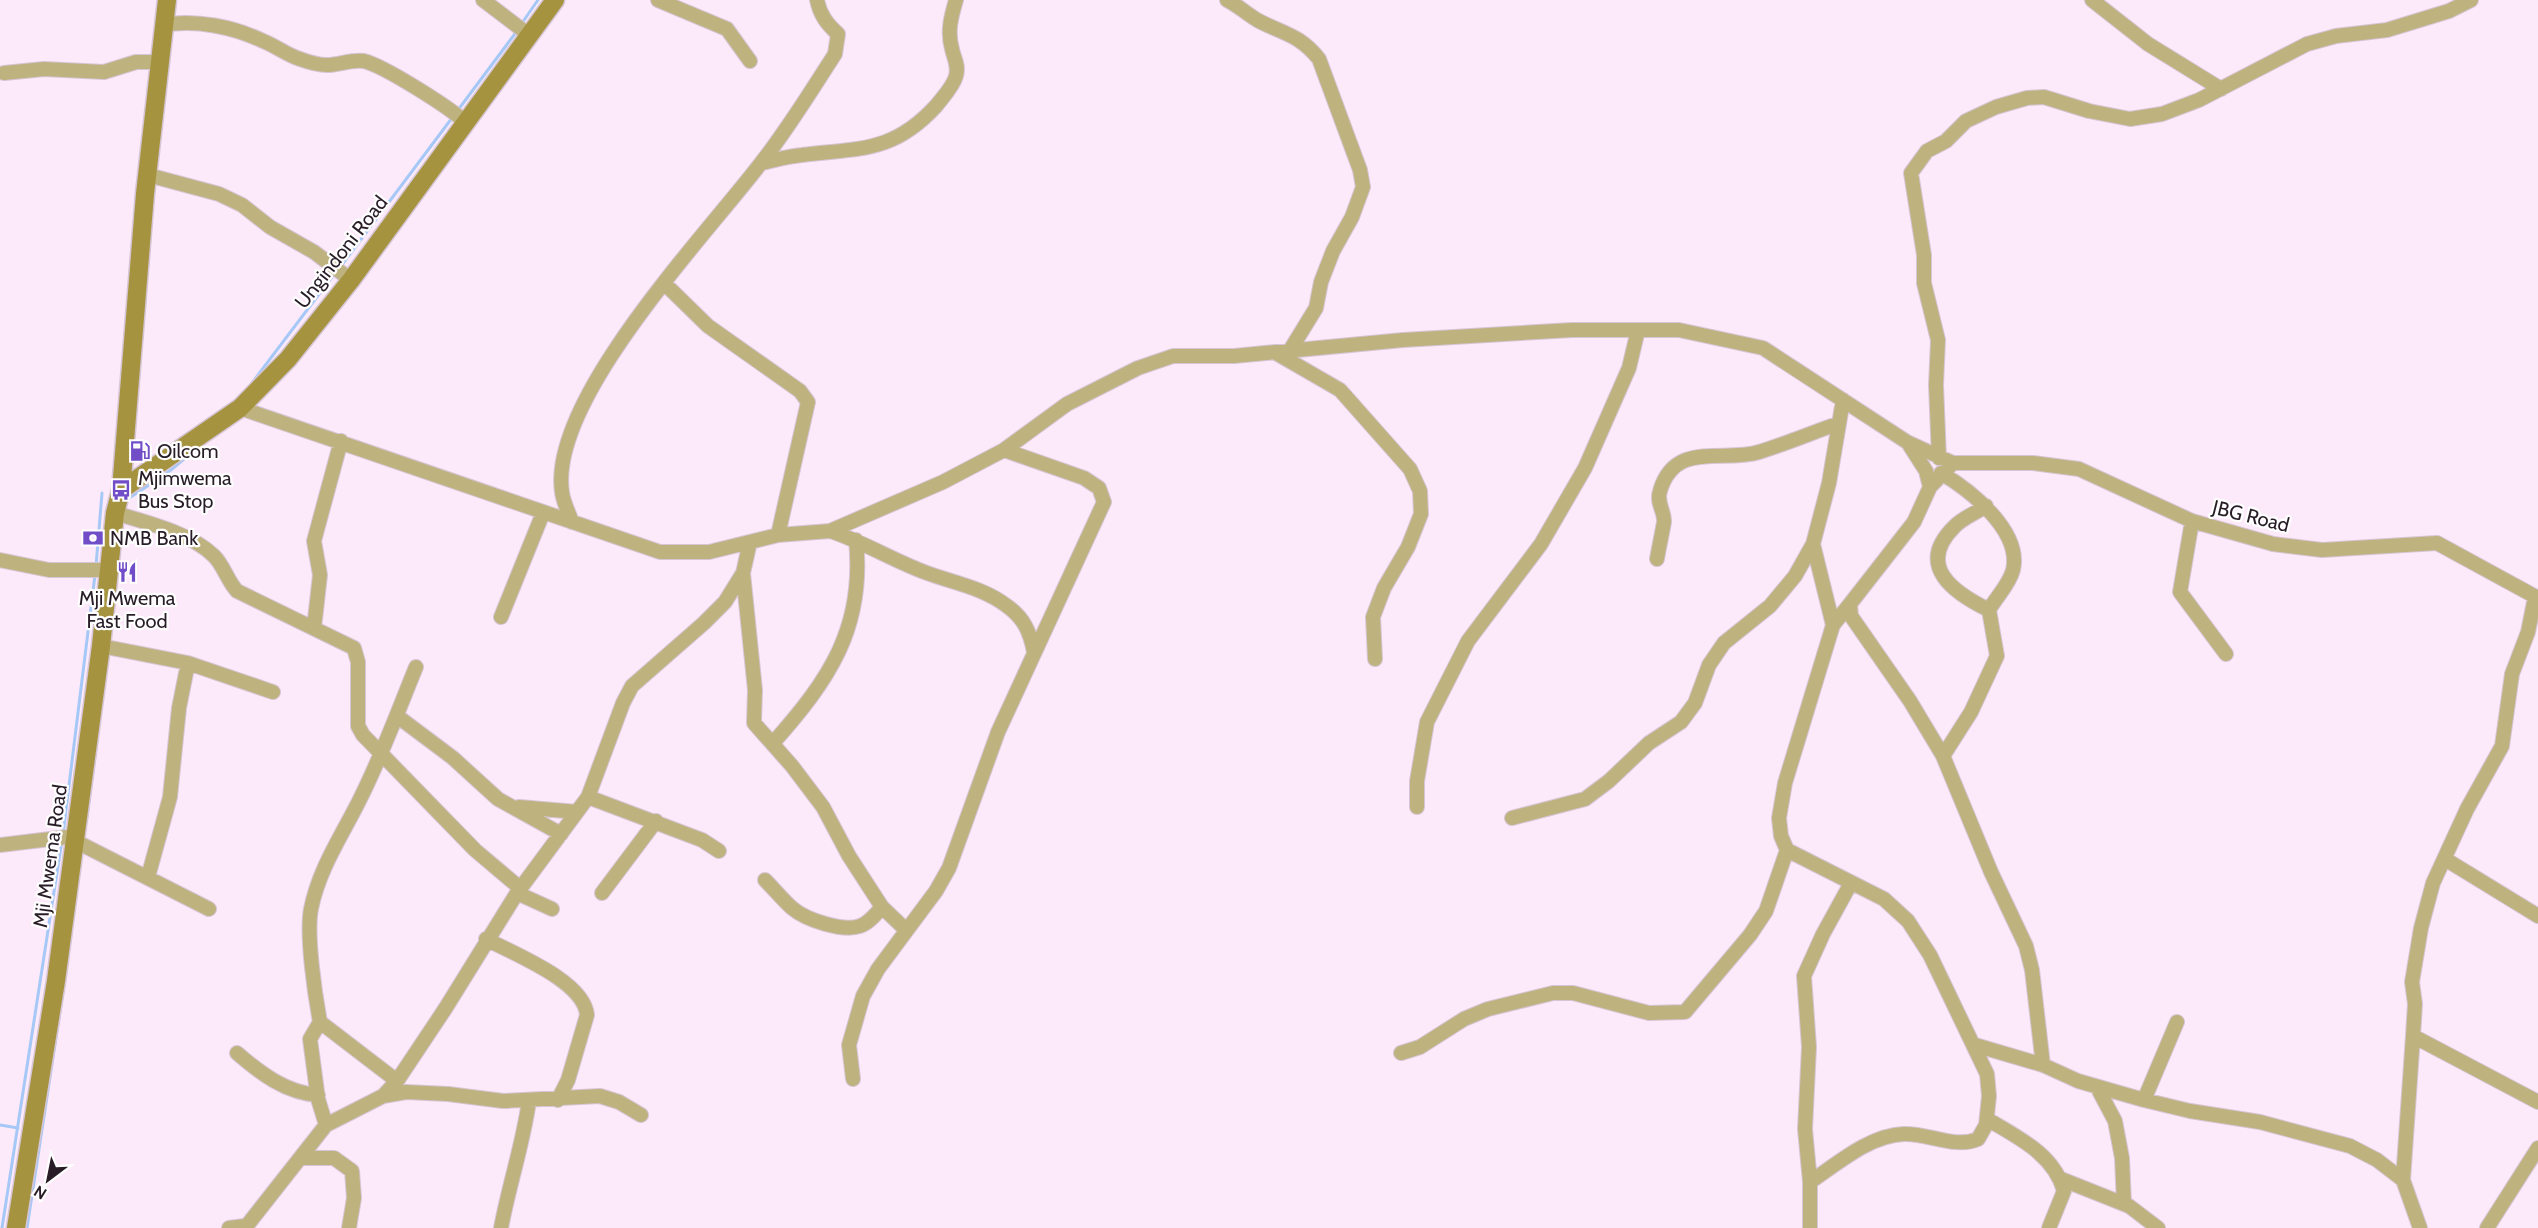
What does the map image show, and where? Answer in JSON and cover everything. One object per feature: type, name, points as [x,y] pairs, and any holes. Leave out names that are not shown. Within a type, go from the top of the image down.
[{"type":"main road","name":"Mji Mwema Road","points":[[16,1228],[75,838],[101,646],[115,513],[121,490],[158,62],[167,0]]},
{"type":"main road","name":"Ungindoni Road","points":[[121,490],[240,408],[288,359],[351,280],[555,0]]},
{"type":"street","points":[[483,0],[529,35]]},
{"type":"street","points":[[658,0],[727,29],[750,61]]},
{"type":"street","points":[[572,522],[562,492],[565,455],[583,405],[640,311],[762,163],[835,54],[839,42],[838,34],[820,12],[817,0]]},
{"type":"street","points":[[762,163],[802,155],[865,150],[890,141],[928,114],[950,89],[956,77],[958,66],[950,36],[950,18],[956,0]]},
{"type":"street","points":[[1227,0],[1244,4],[1262,22],[1293,34],[1308,44],[1319,59],[1355,151],[1363,187],[1352,217],[1333,251],[1321,282],[1316,308],[1282,353]]},
{"type":"street","points":[[2092,0],[2148,44],[2221,89]]},
{"type":"street","points":[[1810,1182],[1865,1146],[1895,1135],[1916,1134],[1971,1142],[1978,1139],[1987,1119],[1987,1074],[1930,955],[1908,921],[1884,899],[1788,850],[1781,836],[1779,818],[1785,783],[1833,625],[1914,522],[1930,487],[1941,473],[1946,460],[1936,386],[1938,340],[1924,283],[1924,255],[1911,182],[1911,173],[1917,162],[1934,146],[1946,141],[1966,120],[1996,107],[2027,98],[2060,101],[2089,111],[2130,119],[2162,114],[2221,89],[2307,44],[2336,36],[2387,30],[2449,11],[2471,0]]},
{"type":"street","points":[[164,25],[176,23],[220,27],[261,40],[298,59],[312,63],[328,65],[363,61],[379,67],[442,105],[466,123]]},
{"type":"street","points":[[4,73],[44,69],[104,72],[136,62],[158,62]]},
{"type":"street","points":[[148,175],[219,194],[314,252],[351,280]]},
{"type":"street","points":[[664,283],[708,326],[800,391],[808,402],[778,535]]},
{"type":"street","points":[[1417,807],[1417,782],[1427,722],[1468,641],[1541,544],[1585,468],[1629,368],[1638,330]]},
{"type":"street","points":[[240,408],[660,552],[709,552],[778,535],[830,531],[943,482],[1004,450],[1067,404],[1138,368],[1173,356],[1282,353],[1403,340],[1549,331],[1679,330],[1763,348],[1907,442],[1946,460]]},
{"type":"street","points":[[1282,353],[1340,390],[1410,469],[1420,491],[1421,514],[1408,547],[1384,588],[1372,617],[1375,658]]},
{"type":"street","points":[[1512,818],[1585,799],[1609,781],[1648,743],[1681,722],[1695,703],[1709,665],[1724,643],[1770,606],[1795,576],[1813,544],[1829,483],[1837,424],[1843,400]]},
{"type":"street","points":[[1657,559],[1664,520],[1659,504],[1659,492],[1669,472],[1682,462],[1698,456],[1756,453],[1837,424]]},
{"type":"street","points":[[314,628],[320,575],[314,541],[341,441]]},
{"type":"street","points":[[1907,442],[1919,457],[1930,487]]},
{"type":"street","points":[[853,1080],[849,1045],[862,996],[905,929],[936,891],[949,868],[987,760],[1034,652],[1104,502],[1099,488],[1084,478],[1004,450]]},
{"type":"street","name":"JBG Road","points":[[1946,460],[2033,463],[2079,469],[2192,521],[2273,544],[2322,550],[2437,543],[2537,598]]},
{"type":"street","points":[[1941,473],[1986,506],[2006,533],[2013,554],[2013,569],[2005,588],[1989,610],[1997,656],[1971,712],[1943,756]]},
{"type":"street","points":[[1986,506],[1955,525],[1943,539],[1937,554],[1937,564],[1941,573],[1958,594],[1989,610]]},
{"type":"street","points":[[115,513],[163,527],[206,548],[221,564],[229,582],[237,591],[354,648],[358,662],[358,726],[380,756],[425,796],[475,850],[519,890],[552,909]]},
{"type":"street","points":[[501,618],[543,513]]},
{"type":"street","points":[[2192,521],[2180,592],[2226,654]]},
{"type":"street","points":[[830,531],[856,540],[908,565],[981,591],[1008,606],[1029,628],[1034,652]]},
{"type":"street","points":[[772,743],[806,705],[839,651],[850,624],[858,590],[856,540]]},
{"type":"street","points":[[750,542],[744,573],[755,690],[754,723],[823,807],[849,856],[882,907],[905,929]]},
{"type":"street","points":[[1813,544],[1833,625]]},
{"type":"street","points":[[2,562],[49,570],[108,570]]},
{"type":"street","points":[[383,1096],[397,1081],[445,1009],[486,939],[519,890],[588,797],[623,703],[632,686],[708,620],[725,602],[744,573]]},
{"type":"street","points":[[2420,1228],[2403,1180],[2415,1004],[2412,982],[2421,928],[2433,883],[2467,809],[2502,746],[2512,674],[2528,632],[2537,598]]},
{"type":"street","points":[[1850,604],[1855,624],[1910,701],[1943,756],[1991,872],[2026,946],[2032,970],[2043,1065]]},
{"type":"street","points":[[101,646],[188,663],[273,692]]},
{"type":"street","points":[[148,877],[170,797],[179,708],[188,663]]},
{"type":"street","points":[[326,1125],[318,1095],[310,1039],[320,1022],[311,950],[311,910],[335,843],[360,800],[416,667]]},
{"type":"street","points":[[397,716],[453,758],[508,806],[561,834]]},
{"type":"street","points":[[588,797],[656,821],[702,840],[719,851]]},
{"type":"street","points":[[508,806],[577,812]]},
{"type":"street","points":[[602,893],[656,821]]},
{"type":"street","points":[[0,845],[75,838],[209,909]]},
{"type":"street","points":[[1401,1053],[1420,1047],[1464,1019],[1488,1009],[1553,993],[1573,993],[1649,1013],[1685,1012],[1750,935],[1766,911],[1788,850]]},
{"type":"street","points":[[2445,859],[2538,916]]},
{"type":"street","points":[[765,880],[793,909],[805,916],[835,925],[860,926],[882,907]]},
{"type":"street","points":[[1810,1228],[1810,1182],[1805,1129],[1809,1047],[1804,976],[1823,934],[1851,883]]},
{"type":"street","points":[[486,939],[567,984],[586,1008],[587,1015],[568,1080],[558,1100]]},
{"type":"street","points":[[320,1022],[397,1081]]},
{"type":"street","points":[[2144,1100],[2177,1022]]},
{"type":"street","points":[[2413,1036],[2538,1102]]},
{"type":"street","points":[[1975,1045],[2043,1065],[2078,1082],[2144,1100],[2190,1111],[2260,1122],[2350,1146],[2377,1160],[2403,1180]]},
{"type":"street","points":[[237,1053],[284,1087],[318,1095]]},
{"type":"street","points":[[2097,1087],[2115,1121],[2122,1158],[2124,1204]]},
{"type":"street","points":[[229,1228],[245,1227],[326,1125],[383,1096],[406,1092],[448,1094],[503,1101],[529,1101],[558,1100],[579,1095],[600,1096],[619,1102],[640,1115]]},
{"type":"street","points":[[501,1228],[511,1179],[524,1140],[529,1101]]},
{"type":"street","points":[[1987,1119],[2035,1150],[2054,1167],[2061,1179],[2064,1191],[2049,1228]]},
{"type":"street","points":[[2487,1228],[2538,1148]]},
{"type":"street","points":[[301,1158],[334,1158],[352,1171],[354,1198],[349,1228]]},
{"type":"street","points":[[2061,1179],[2124,1204],[2158,1228]]},
{"type":"waterway","points":[[522,23],[538,0]]},
{"type":"waterway","points":[[458,110],[517,31]]},
{"type":"waterway","points":[[341,266],[452,118]]},
{"type":"waterway","points":[[252,383],[335,273]]},
{"type":"waterway","points":[[126,500],[166,474],[196,449]]},
{"type":"waterway","points":[[96,566],[102,493]]},
{"type":"waterway","points":[[63,834],[95,575]]},
{"type":"waterway","points":[[87,817],[97,740]]},
{"type":"waterway","points":[[2,1228],[62,840]]},
{"type":"waterway","points":[[63,992],[71,933]]},
{"type":"waterway","points":[[27,1228],[62,998]]},
{"type":"waterway","points":[[0,1125],[18,1128]]},
{"type":"place","name":"Oilcom","points":[[140,451]]},
{"type":"place","name":"Mjimwema Bus Stop","points":[[121,490]]},
{"type":"place","name":"NMB Bank","points":[[93,538]]},
{"type":"place","name":"Mji Mwema Fast Food","points":[[127,572]]}]
